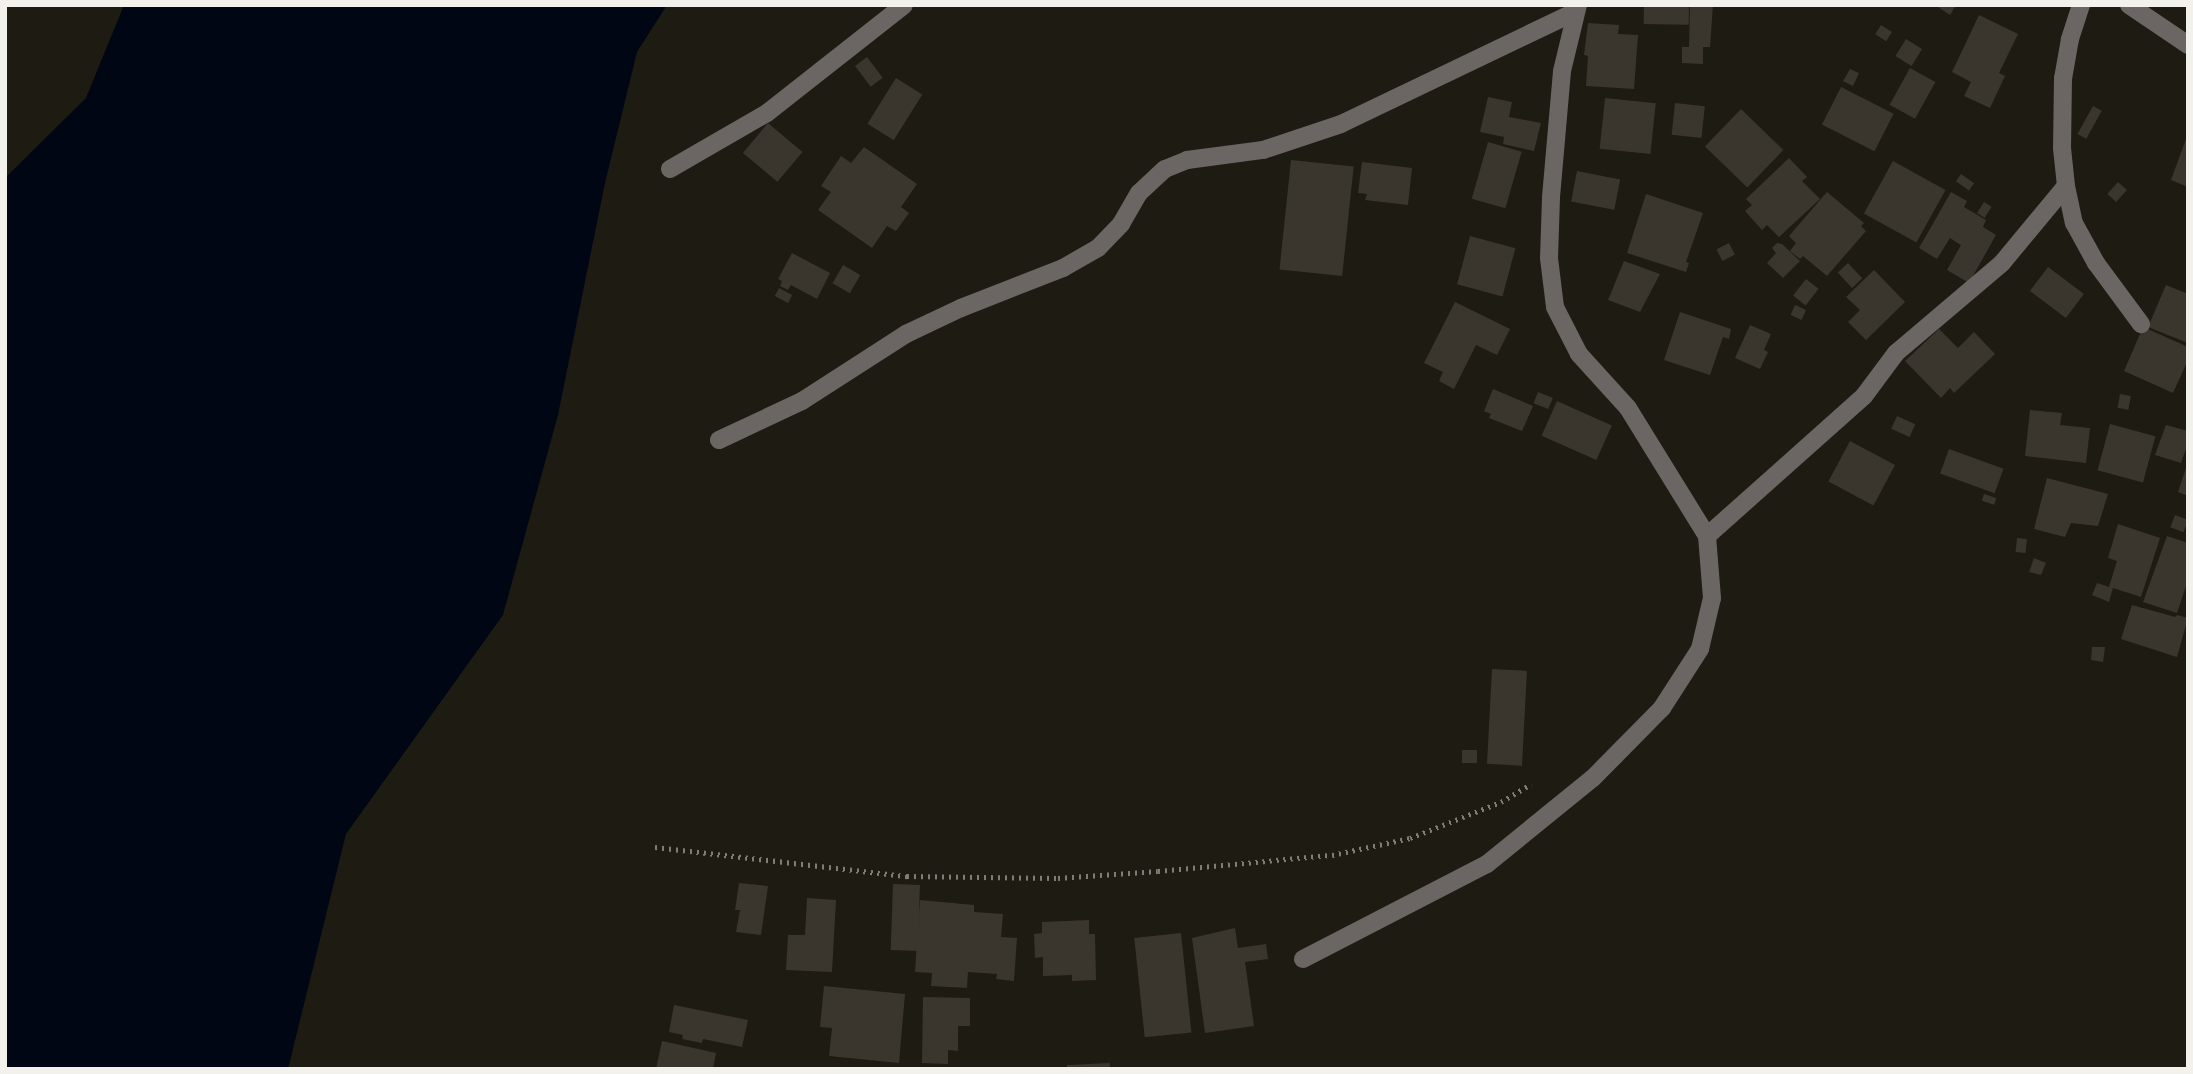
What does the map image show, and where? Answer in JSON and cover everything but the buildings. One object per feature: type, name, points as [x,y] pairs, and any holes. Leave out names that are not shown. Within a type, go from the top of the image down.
[{"type":"street","points":[[670,169],[767,113],[904,5]]},
{"type":"street","points":[[2081,5],[2070,39],[2063,78],[2066,186],[2074,223],[2090,253],[2141,324]]},
{"type":"street","points":[[2129,5],[2188,45]]},
{"type":"street","points":[[719,440],[802,401],[906,334],[961,308],[1063,268],[1098,248],[1121,224],[1139,193],[1165,169],[1187,160],[1263,150],[1341,124],[1577,9]]},
{"type":"street","points":[[1303,959],[1487,864],[1593,778],[1662,708],[1700,649],[1713,597],[1707,536],[1628,408],[1579,354],[1555,307],[1549,258],[1551,197],[1562,71],[1577,9]]},
{"type":"street","points":[[1707,536],[1864,396],[1896,353],[2002,263],[2066,186]]},
{"type":"path","points":[[655,847],[907,876],[1058,878],[1158,871],[1332,855],[1410,838],[1500,802],[1535,782]]},
{"type":"shaded area","points":[[124,5],[667,5],[637,52],[605,183],[558,415],[503,615],[346,834],[288,1069],[5,1069],[5,178],[86,98]]}]
